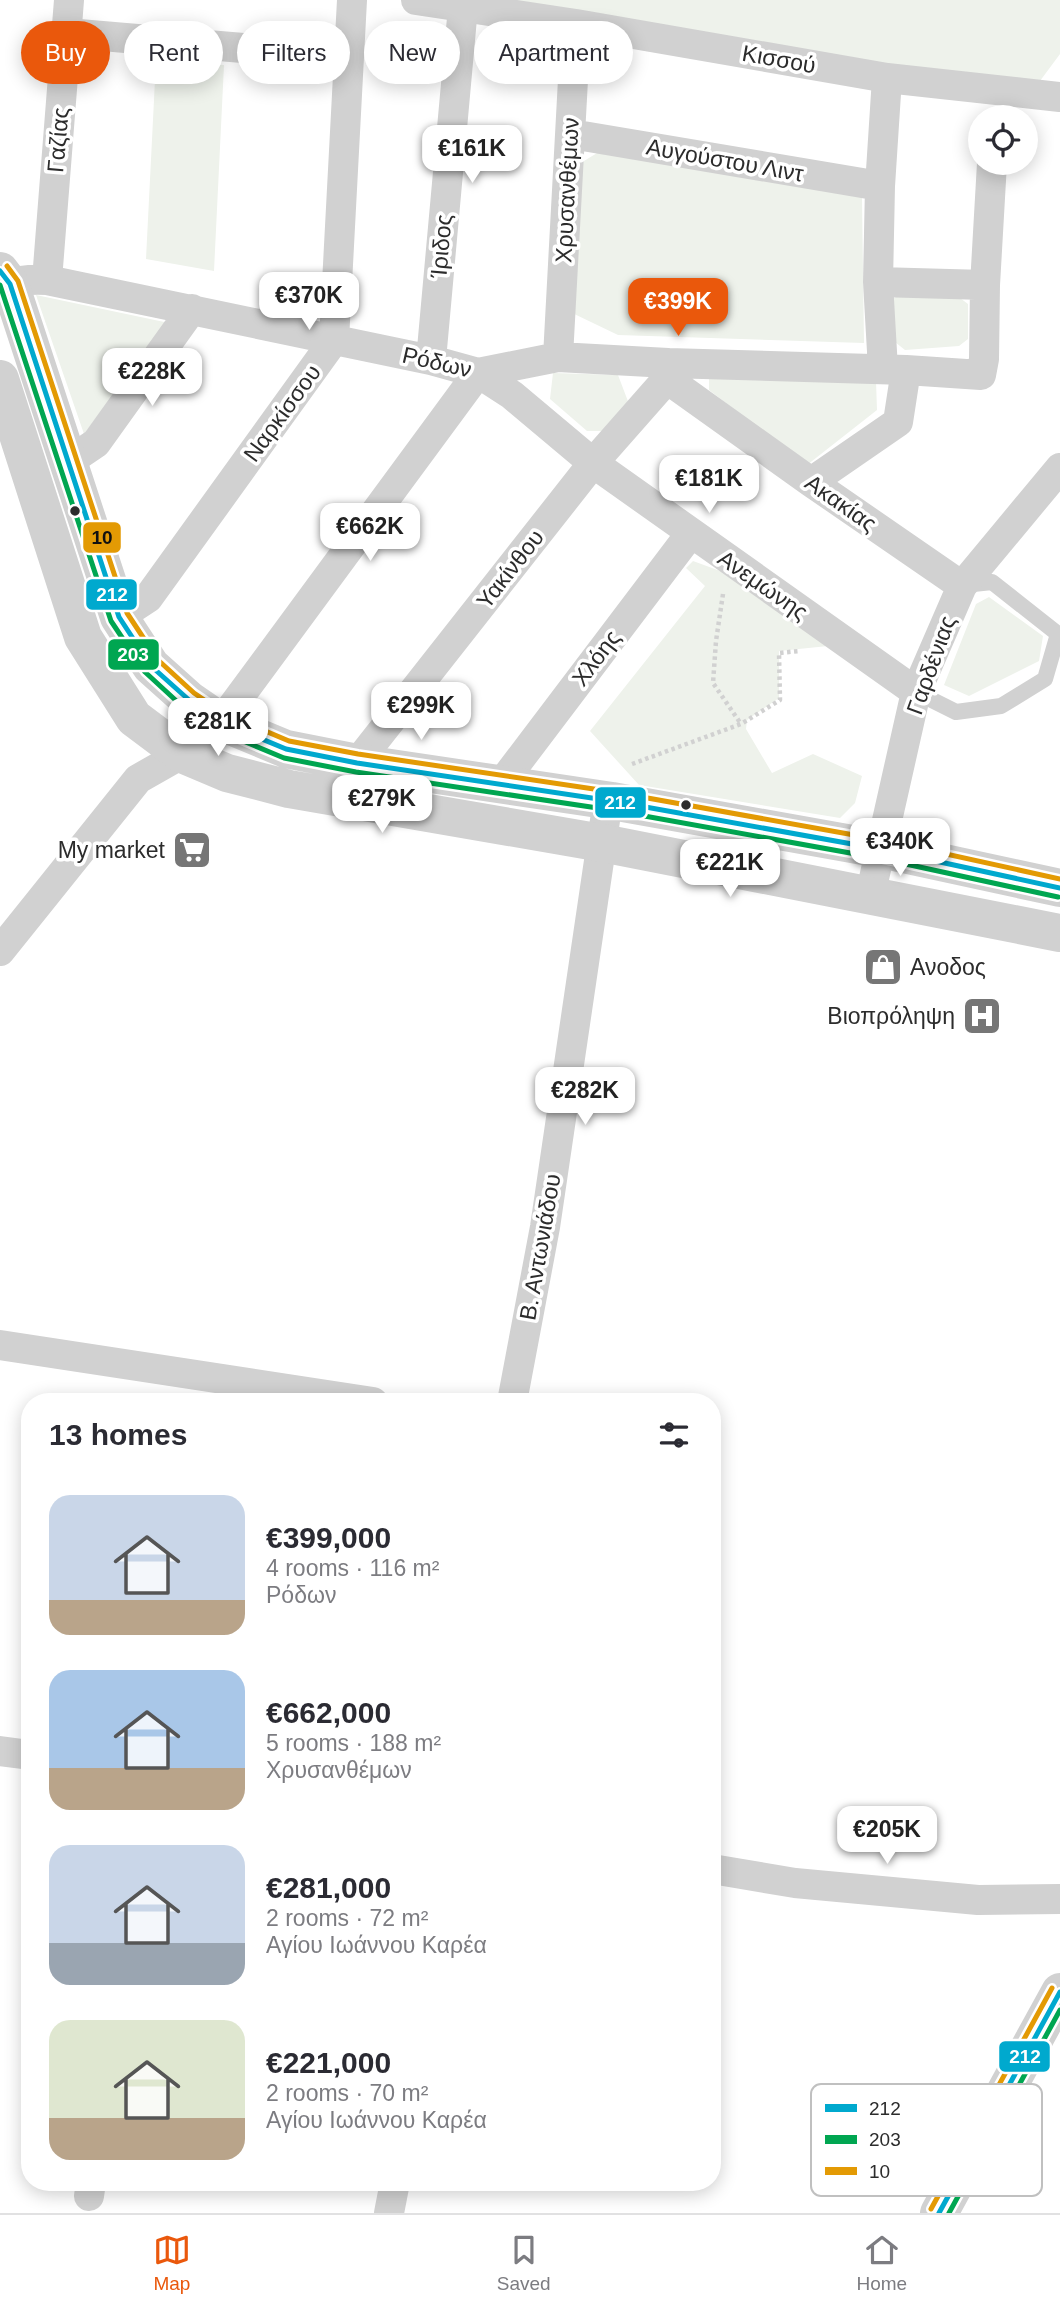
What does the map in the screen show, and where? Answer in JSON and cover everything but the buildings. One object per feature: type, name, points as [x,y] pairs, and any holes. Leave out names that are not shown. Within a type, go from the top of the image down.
[{"type":"street","name":"Γαζίας","points":[[68,21],[69,0]]},
{"type":"street","name":"Ναρκίσσου","points":[[350,28],[352,0]]},
{"type":"street","name":"Κισσού","points":[[416,0],[562,21]]},
{"type":"street","name":"Ίριδος","points":[[431,360],[463,7]]},
{"type":"street","name":"Κισσού","points":[[633,33],[887,78],[995,104],[1060,97]]},
{"type":"street","points":[[110,37],[237,48]]},
{"type":"street","points":[[810,482],[898,422],[894,369],[878,282],[880,186],[887,78]]},
{"type":"street","name":"Γαζίας","points":[[14,281],[56,84]]},
{"type":"street","name":"Ναρκίσσου","points":[[119,617],[148,598],[334,340],[347,84]]},
{"type":"street","name":"Χρυσανθέμων","points":[[558,357],[573,84]]},
{"type":"street","name":"Αυγούστου Λιντ","points":[[571,134],[880,186]]},
{"type":"street","points":[[878,282],[985,285],[991,175]]},
{"type":"street","points":[[14,281],[68,463],[119,617],[151,666],[189,700],[221,722],[286,749],[357,763],[608,800],[880,849],[1060,888]]},
{"type":"street","name":"Ρόδων","points":[[14,281],[192,309],[431,360],[478,373],[558,357],[668,371],[894,369],[981,374],[984,359],[985,285]]},
{"type":"street","points":[[68,463],[96,443],[192,309]]},
{"type":"street","name":"Υακίνθου","points":[[357,763],[668,371]]},
{"type":"street","name":"Ακακίας","points":[[668,371],[810,482],[961,586]]},
{"type":"street","points":[[0,951],[138,779],[182,754],[221,722],[478,373]]},
{"type":"street","name":"Ανεμώνης","points":[[478,373],[512,396],[593,463],[916,692]]},
{"type":"street","points":[[0,379],[83,637],[134,718],[182,754],[227,773],[289,789],[602,843],[1060,933]]},
{"type":"street","name":"Γαρδένιας","points":[[870,896],[916,692],[961,586],[1060,468]]},
{"type":"street","name":"Χλόης","points":[[500,784],[691,533]]},
{"type":"street","name":"Β. Αντωνιάδου","points":[[514,1393],[544,1227],[608,800]]},
{"type":"street","points":[[0,1345],[314,1393]]},
{"type":"street","points":[[0,1751],[21,1754]]},
{"type":"street","points":[[721,1871],[795,1883],[965,1899],[1060,1899]]},
{"type":"street","points":[[1010,2084],[1060,1992]]},
{"type":"street","points":[[390,2213],[394,2191]]},
{"type":"street","points":[[939,2213],[948,2196]]},
{"type":"lane","points":[[916,692],[956,712],[1001,706],[1045,679],[1058,634],[992,582],[961,586]]},
{"type":"path","points":[[729,560],[716,641],[713,683],[741,724]]},
{"type":"path","points":[[634,764],[741,724],[780,699],[779,653],[833,650],[849,645]]},
{"type":"shaded area","points":[[474,0],[1060,0],[1060,54],[1037,85],[841,59],[633,26],[633,21],[605,21]]},
{"type":"shaded area","points":[[224,65],[214,271],[146,259],[155,84],[223,84]]},
{"type":"shaded area","points":[[607,147],[862,197],[864,343],[618,335],[568,311],[579,164]]},
{"type":"shaded area","points":[[901,293],[956,295],[968,304],[968,339],[959,346],[905,350],[890,338],[889,302]]},
{"type":"shaded area","points":[[36,295],[169,323],[84,434]]},
{"type":"shaded area","points":[[709,371],[876,381],[877,410],[807,465],[709,390]]},
{"type":"shaded area","points":[[553,373],[618,375],[629,404],[609,431],[587,431],[550,399]]},
{"type":"shaded area","points":[[693,561],[723,572],[828,646],[779,651],[779,698],[747,720],[746,729],[772,773],[813,754],[862,776],[855,803],[840,818],[639,785],[590,731],[705,586],[686,568]]},
{"type":"shaded area","points":[[989,597],[1043,636],[1039,661],[969,696],[944,685],[976,604]]},
{"type":"transit line","name":"10","points":[[7,266],[18,281],[127,613],[158,660],[194,693],[225,714],[289,741],[358,754],[614,792],[882,840],[1060,879]]},
{"type":"transit line","name":"212","points":[[0,271],[10,284],[119,617],[151,666],[189,700],[221,722],[286,749],[357,763],[612,801],[880,849],[1060,888]]},
{"type":"transit line","name":"203","points":[[0,285],[111,621],[145,672],[183,707],[217,730],[284,758],[356,772],[611,810],[878,858],[1058,897]]},
{"type":"transit line","name":"10","points":[[999,2084],[1052,1988]]},
{"type":"transit line","name":"212","points":[[1010,2084],[1060,1992]]},
{"type":"transit line","name":"203","points":[[1020,2084],[1060,2010]]},
{"type":"transit line","name":"10","points":[[931,2209],[938,2196]]},
{"type":"transit line","name":"212","points":[[939,2213],[948,2196]]},
{"type":"transit line","name":"203","points":[[949,2213],[958,2196]]},
{"type":"place","name":"My market","points":[[192,850]]},
{"type":"place","name":"Ανοδος","points":[[883,967]]},
{"type":"place","name":"Βιοπρόληψη","points":[[982,1016]]}]
